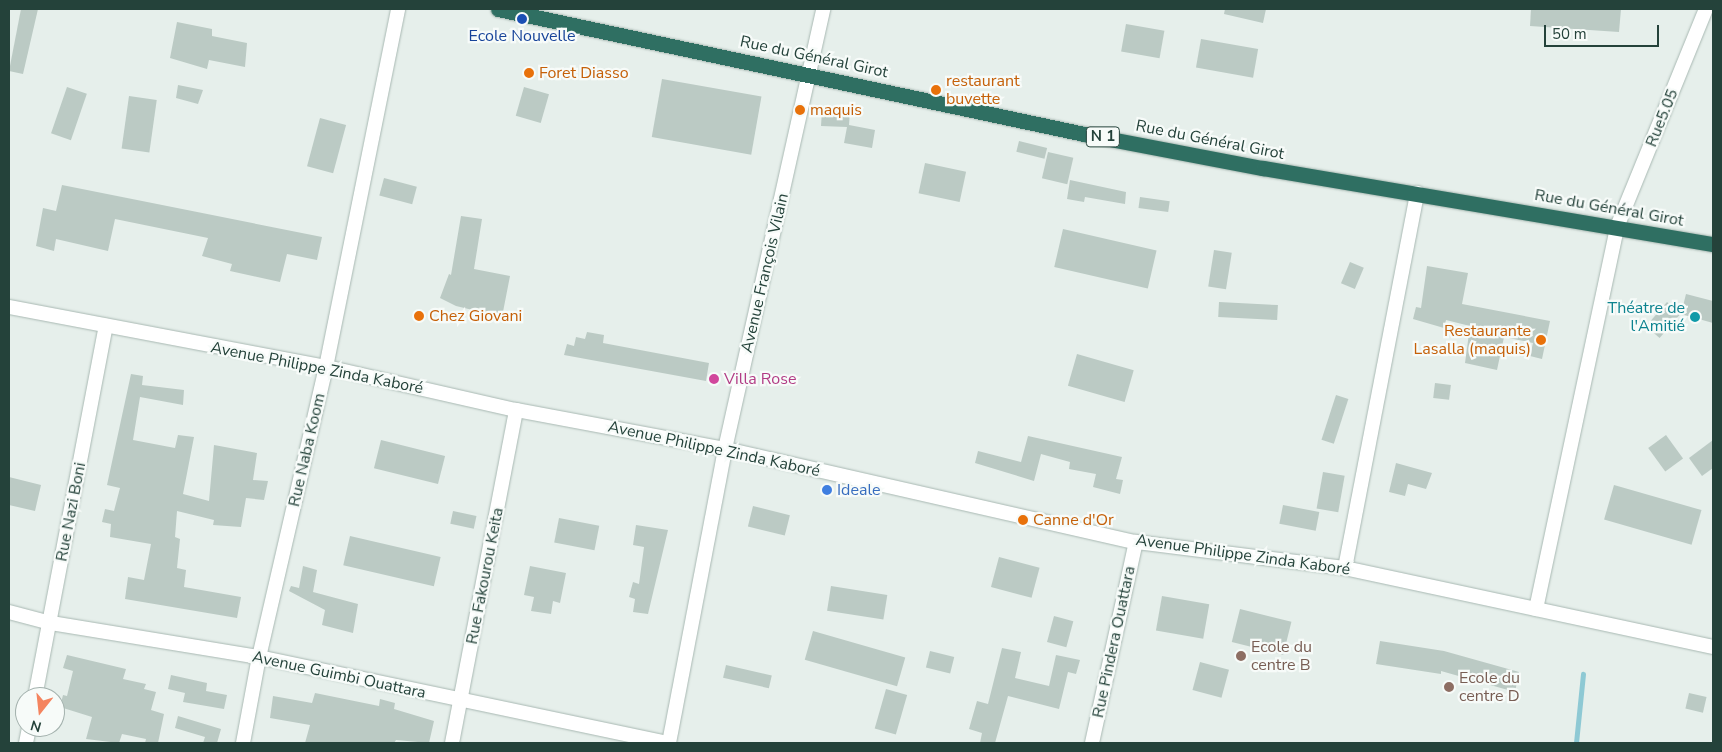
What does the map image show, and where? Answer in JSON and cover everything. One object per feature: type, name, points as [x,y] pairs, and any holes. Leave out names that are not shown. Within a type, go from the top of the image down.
[{"type":"highway","name":"Rue du Général Girot","points":[[498,9],[1084,134],[1263,168],[1713,244]]},
{"type":"street","name":"Rue Naba Koom","points":[[243,743],[259,657],[326,367],[398,9]]},
{"type":"street","name":"Avenue François Vilain","points":[[668,743],[725,449],[810,75],[823,9]]},
{"type":"street","name":"Rue5.05","points":[[1536,609],[1617,227],[1706,9]]},
{"type":"street","points":[[1345,568],[1417,193]]},
{"type":"street","name":"Avenue Philippe Zinda Kaboré","points":[[9,307],[326,367],[516,410],[725,449],[1136,542],[1345,568],[1713,647]]},
{"type":"street","name":"Rue Nazi Boni","points":[[37,687],[106,326]]},
{"type":"street","name":"Rue Fakourou Keita","points":[[452,743],[516,410]]},
{"type":"street","name":"Rue Pindera Ouattara","points":[[1092,743],[1136,542]]},
{"type":"street","name":"Avenue Guimbi Ouattara","points":[[9,612],[51,622],[259,657],[668,743]]},
{"type":"building","points":[[21,9],[38,9],[23,74],[9,71]]},
{"type":"building","points":[[1225,9],[1266,9],[1263,23],[1224,14]]},
{"type":"building","points":[[1531,9],[1621,9],[1619,32],[1530,26]]},
{"type":"building","points":[[177,22],[212,29],[212,36],[247,43],[245,67],[209,60],[207,69],[170,58]]},
{"type":"building","points":[[1126,24],[1164,31],[1160,58],[1121,52]]},
{"type":"building","points":[[1201,39],[1258,49],[1253,78],[1196,68]]},
{"type":"building","points":[[662,79],[761,97],[751,155],[652,137]]},
{"type":"building","points":[[178,85],[203,90],[198,104],[176,98]]},
{"type":"building","points":[[67,87],[87,94],[71,140],[51,133]]},
{"type":"building","points":[[524,87],[549,94],[541,123],[516,116]]},
{"type":"building","points":[[129,96],[157,100],[149,152],[122,148]]},
{"type":"building","points":[[822,110],[850,111],[849,125],[875,130],[872,148],[844,143],[847,127],[821,126]]},
{"type":"building","points":[[320,118],[346,125],[333,173],[307,166]]},
{"type":"building","points":[[1019,141],[1047,148],[1044,159],[1016,152]]},
{"type":"building","points":[[1048,152],[1073,158],[1067,184],[1042,178]]},
{"type":"building","points":[[925,163],[966,172],[960,202],[919,193]]},
{"type":"building","points":[[384,178],[417,187],[412,204],[379,195]]},
{"type":"building","points":[[1070,180],[1126,192],[1125,204],[1085,197],[1084,202],[1067,199]]},
{"type":"building","points":[[62,185],[322,237],[317,260],[287,254],[280,282],[230,271],[232,264],[202,256],[208,238],[115,219],[108,251],[56,239],[54,251],[36,246],[43,208],[56,211]]},
{"type":"building","points":[[1140,197],[1170,201],[1168,212],[1138,208]]},
{"type":"building","points":[[461,216],[482,219],[474,269],[510,276],[502,317],[456,306],[440,298],[449,274],[451,275]]},
{"type":"building","points":[[1063,229],[1157,251],[1148,289],[1054,267]]},
{"type":"building","points":[[1214,250],[1232,253],[1226,289],[1208,287]]},
{"type":"building","points":[[1350,262],[1364,268],[1355,289],[1341,283]]},
{"type":"building","points":[[1427,266],[1468,273],[1462,304],[1550,321],[1542,359],[1530,356],[1533,343],[1504,337],[1497,370],[1465,363],[1470,326],[1446,320],[1444,328],[1413,319],[1416,307],[1421,308]]},
{"type":"building","points":[[1686,294],[1713,301],[1713,323],[1681,314]]},
{"type":"building","points":[[1219,302],[1278,305],[1277,320],[1218,317]]},
{"type":"building","points":[[1667,302],[1681,314],[1660,338],[1646,326]]},
{"type":"building","points":[[587,332],[604,335],[603,343],[709,363],[706,381],[564,355],[567,344],[574,346],[576,337],[585,339]]},
{"type":"building","points":[[1077,354],[1134,370],[1125,402],[1068,386]]},
{"type":"building","points":[[131,374],[143,376],[142,385],[184,390],[183,405],[140,397],[133,440],[175,448],[178,435],[194,437],[183,494],[209,501],[214,445],[257,453],[253,480],[268,481],[264,500],[246,498],[241,527],[213,525],[214,520],[177,511],[175,537],[180,539],[177,568],[186,570],[184,587],[241,597],[237,618],[125,599],[128,577],[144,580],[151,544],[110,537],[111,524],[102,522],[105,509],[114,511],[120,488],[107,485]]},
{"type":"building","points":[[1435,383],[1451,385],[1449,400],[1433,398]]},
{"type":"building","points":[[1336,395],[1348,399],[1334,444],[1321,440]]},
{"type":"building","points":[[1666,435],[1683,458],[1665,471],[1648,448]]},
{"type":"building","points":[[1028,436],[1122,457],[1116,479],[1123,480],[1120,494],[1093,487],[1096,474],[1069,469],[1070,462],[1041,454],[1034,481],[975,463],[978,451],[1021,462]]},
{"type":"building","points":[[381,440],[445,456],[438,484],[374,468]]},
{"type":"building","points":[[1713,440],[1713,468],[1702,476],[1689,458]]},
{"type":"building","points":[[1396,463],[1432,473],[1426,489],[1408,484],[1405,496],[1389,492]]},
{"type":"building","points":[[1323,472],[1345,476],[1338,512],[1317,508]]},
{"type":"building","points":[[9,477],[41,485],[35,511],[9,505]]},
{"type":"building","points":[[1614,485],[1701,510],[1692,545],[1604,520]]},
{"type":"building","points":[[1283,505],[1319,512],[1316,531],[1279,524]]},
{"type":"building","points":[[753,506],[790,515],[785,536],[748,526]]},
{"type":"building","points":[[453,511],[476,516],[474,529],[450,524]]},
{"type":"building","points":[[559,518],[599,526],[594,550],[554,543]]},
{"type":"building","points":[[636,525],[668,530],[648,614],[633,612],[635,599],[629,597],[633,582],[639,584],[644,547],[633,545]]},
{"type":"building","points":[[350,536],[441,557],[434,586],[343,565]]},
{"type":"building","points":[[999,557],[1040,568],[1032,598],[991,587]]},
{"type":"building","points":[[303,566],[317,570],[313,592],[358,604],[353,633],[322,625],[325,610],[289,591],[291,586],[299,588]]},
{"type":"building","points":[[530,566],[566,573],[560,603],[553,601],[551,614],[531,611],[534,597],[524,595]]},
{"type":"building","points":[[831,586],[887,595],[883,620],[827,611]]},
{"type":"building","points":[[1162,596],[1209,604],[1203,639],[1156,630]]},
{"type":"building","points":[[1240,609],[1291,622],[1283,655],[1232,642]]},
{"type":"building","points":[[1054,616],[1073,621],[1066,647],[1047,642]]},
{"type":"building","points":[[813,631],[905,657],[897,686],[805,660]]},
{"type":"building","points":[[1380,641],[1444,651],[1519,672],[1515,692],[1441,671],[1441,674],[1376,664]]},
{"type":"building","points":[[1002,648],[1021,652],[1015,678],[1049,686],[1056,655],[1080,660],[1076,674],[1068,672],[1059,709],[1008,696],[995,743],[980,743],[982,733],[969,729],[977,701],[988,704]]},
{"type":"building","points":[[930,651],[954,657],[950,674],[926,667]]},
{"type":"building","points":[[67,655],[126,669],[123,679],[146,684],[144,689],[156,692],[151,710],[164,714],[158,743],[145,743],[146,739],[122,734],[119,743],[86,739],[92,717],[65,709],[65,696],[67,696],[73,671],[63,668]]},
{"type":"building","points":[[1200,662],[1229,670],[1221,698],[1192,690]]},
{"type":"building","points":[[726,665],[772,676],[769,688],[723,678]]},
{"type":"building","points":[[171,675],[207,683],[206,691],[227,695],[224,709],[183,702],[185,693],[168,689]]},
{"type":"building","points":[[886,689],[907,695],[896,734],[875,728]]},
{"type":"building","points":[[315,693],[379,706],[380,699],[395,703],[394,709],[434,721],[429,743],[396,740],[394,743],[305,743],[310,725],[270,718],[273,696],[312,703]]},
{"type":"building","points":[[1689,693],[1707,697],[1703,713],[1685,709]]},
{"type":"building","points":[[178,716],[221,729],[217,743],[203,743],[205,737],[175,728]]},
{"type":"waterway","points":[[1576,743],[1583,674]]},
{"type":"place","name":"Ecole Nouvelle","points":[[522,19]]},
{"type":"place","name":"Foret Diasso","points":[[529,73]]},
{"type":"place","name":"restaurant buvette","points":[[936,90]]},
{"type":"place","name":"maquis","points":[[800,110]]},
{"type":"place","name":"Chez Giovani","points":[[419,316]]},
{"type":"place","name":"Théatre de l'Amitié","points":[[1695,317]]},
{"type":"place","name":"Restaurante Lasalla (maquis)","points":[[1541,340]]},
{"type":"place","name":"Villa Rose","points":[[714,379]]},
{"type":"place","name":"Ideale","points":[[827,490]]},
{"type":"place","name":"Canne d'Or","points":[[1023,520]]},
{"type":"place","name":"Ecole du centre B","points":[[1241,656]]},
{"type":"place","name":"Ecole du centre D","points":[[1449,687]]}]
